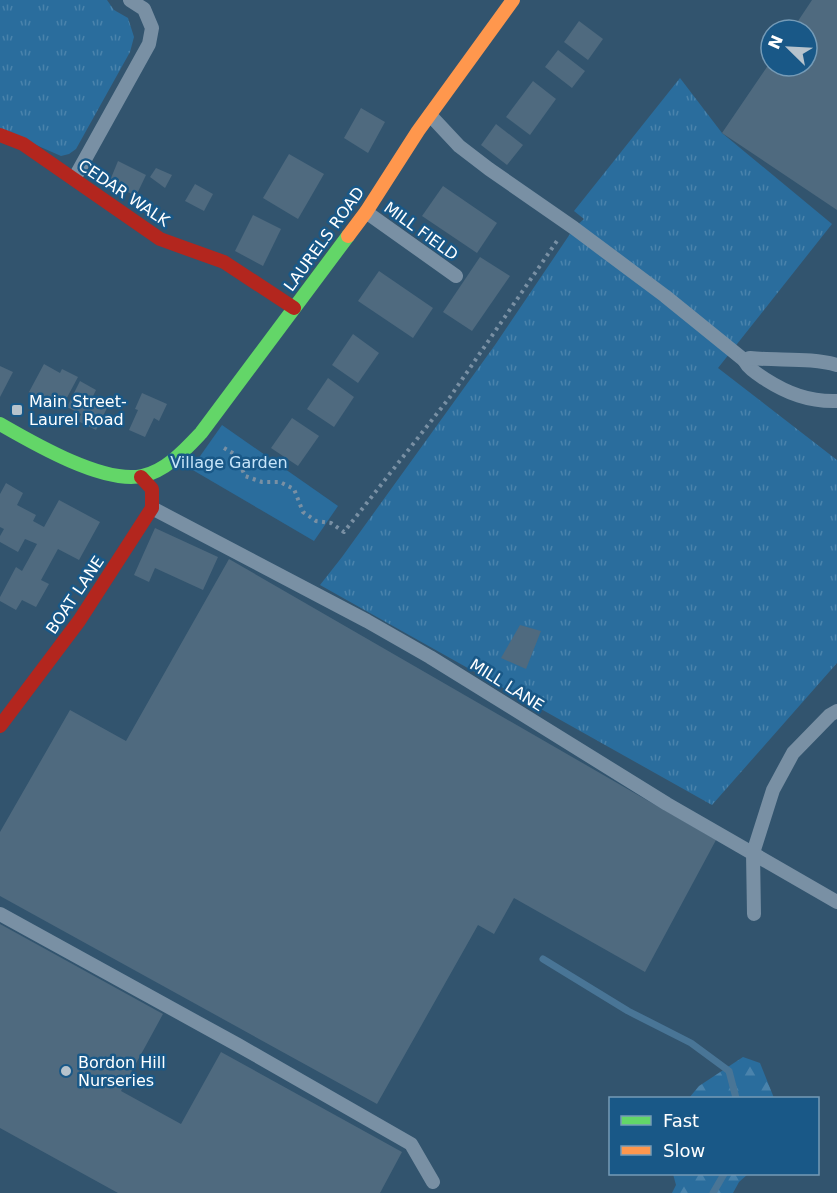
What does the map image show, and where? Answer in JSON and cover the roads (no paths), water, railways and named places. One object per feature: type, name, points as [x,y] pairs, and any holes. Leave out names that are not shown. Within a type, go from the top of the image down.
[{"type":"street","name":"LAURELS ROAD","points":[[141,477],[172,462],[201,433],[366,212],[418,131],[513,0]]},
{"type":"street","name":"CEDAR WALK","points":[[0,135],[23,144],[160,239],[224,262],[294,308]]},
{"type":"street","points":[[0,424],[30,441],[98,471],[125,478],[141,477],[152,489],[152,508]]},
{"type":"street","name":"BOAT LANE","points":[[0,726],[79,621],[152,508]]},
{"type":"lane","points":[[74,179],[149,44],[152,28],[144,9],[130,0]]},
{"type":"lane","points":[[430,115],[459,146],[656,289],[744,360],[748,368],[779,388],[806,399],[837,401]]},
{"type":"lane","name":"MILL FIELD","points":[[366,212],[456,276]]},
{"type":"lane","points":[[744,360],[750,358],[819,361],[837,365]]},
{"type":"lane","name":"MILL LANE","points":[[152,508],[367,621],[430,657],[667,804],[837,902]]},
{"type":"lane","points":[[754,914],[753,853],[773,790],[793,753],[830,715],[837,711]]},
{"type":"lane","points":[[0,914],[238,1045],[411,1144],[433,1182]]},
{"type":"waterway","points":[[543,959],[628,1011],[691,1043],[729,1071],[736,1097]]},
{"type":"waterway","points":[[713,1193],[723,1175]]},
{"type":"place","name":"Main Street- Laurel Road","points":[[17,410]]},
{"type":"place","name":"Bordon Hill Nurseries","points":[[66,1071]]},
{"type":"park label","name":"Village Garden","points":[[229,462]]}]
